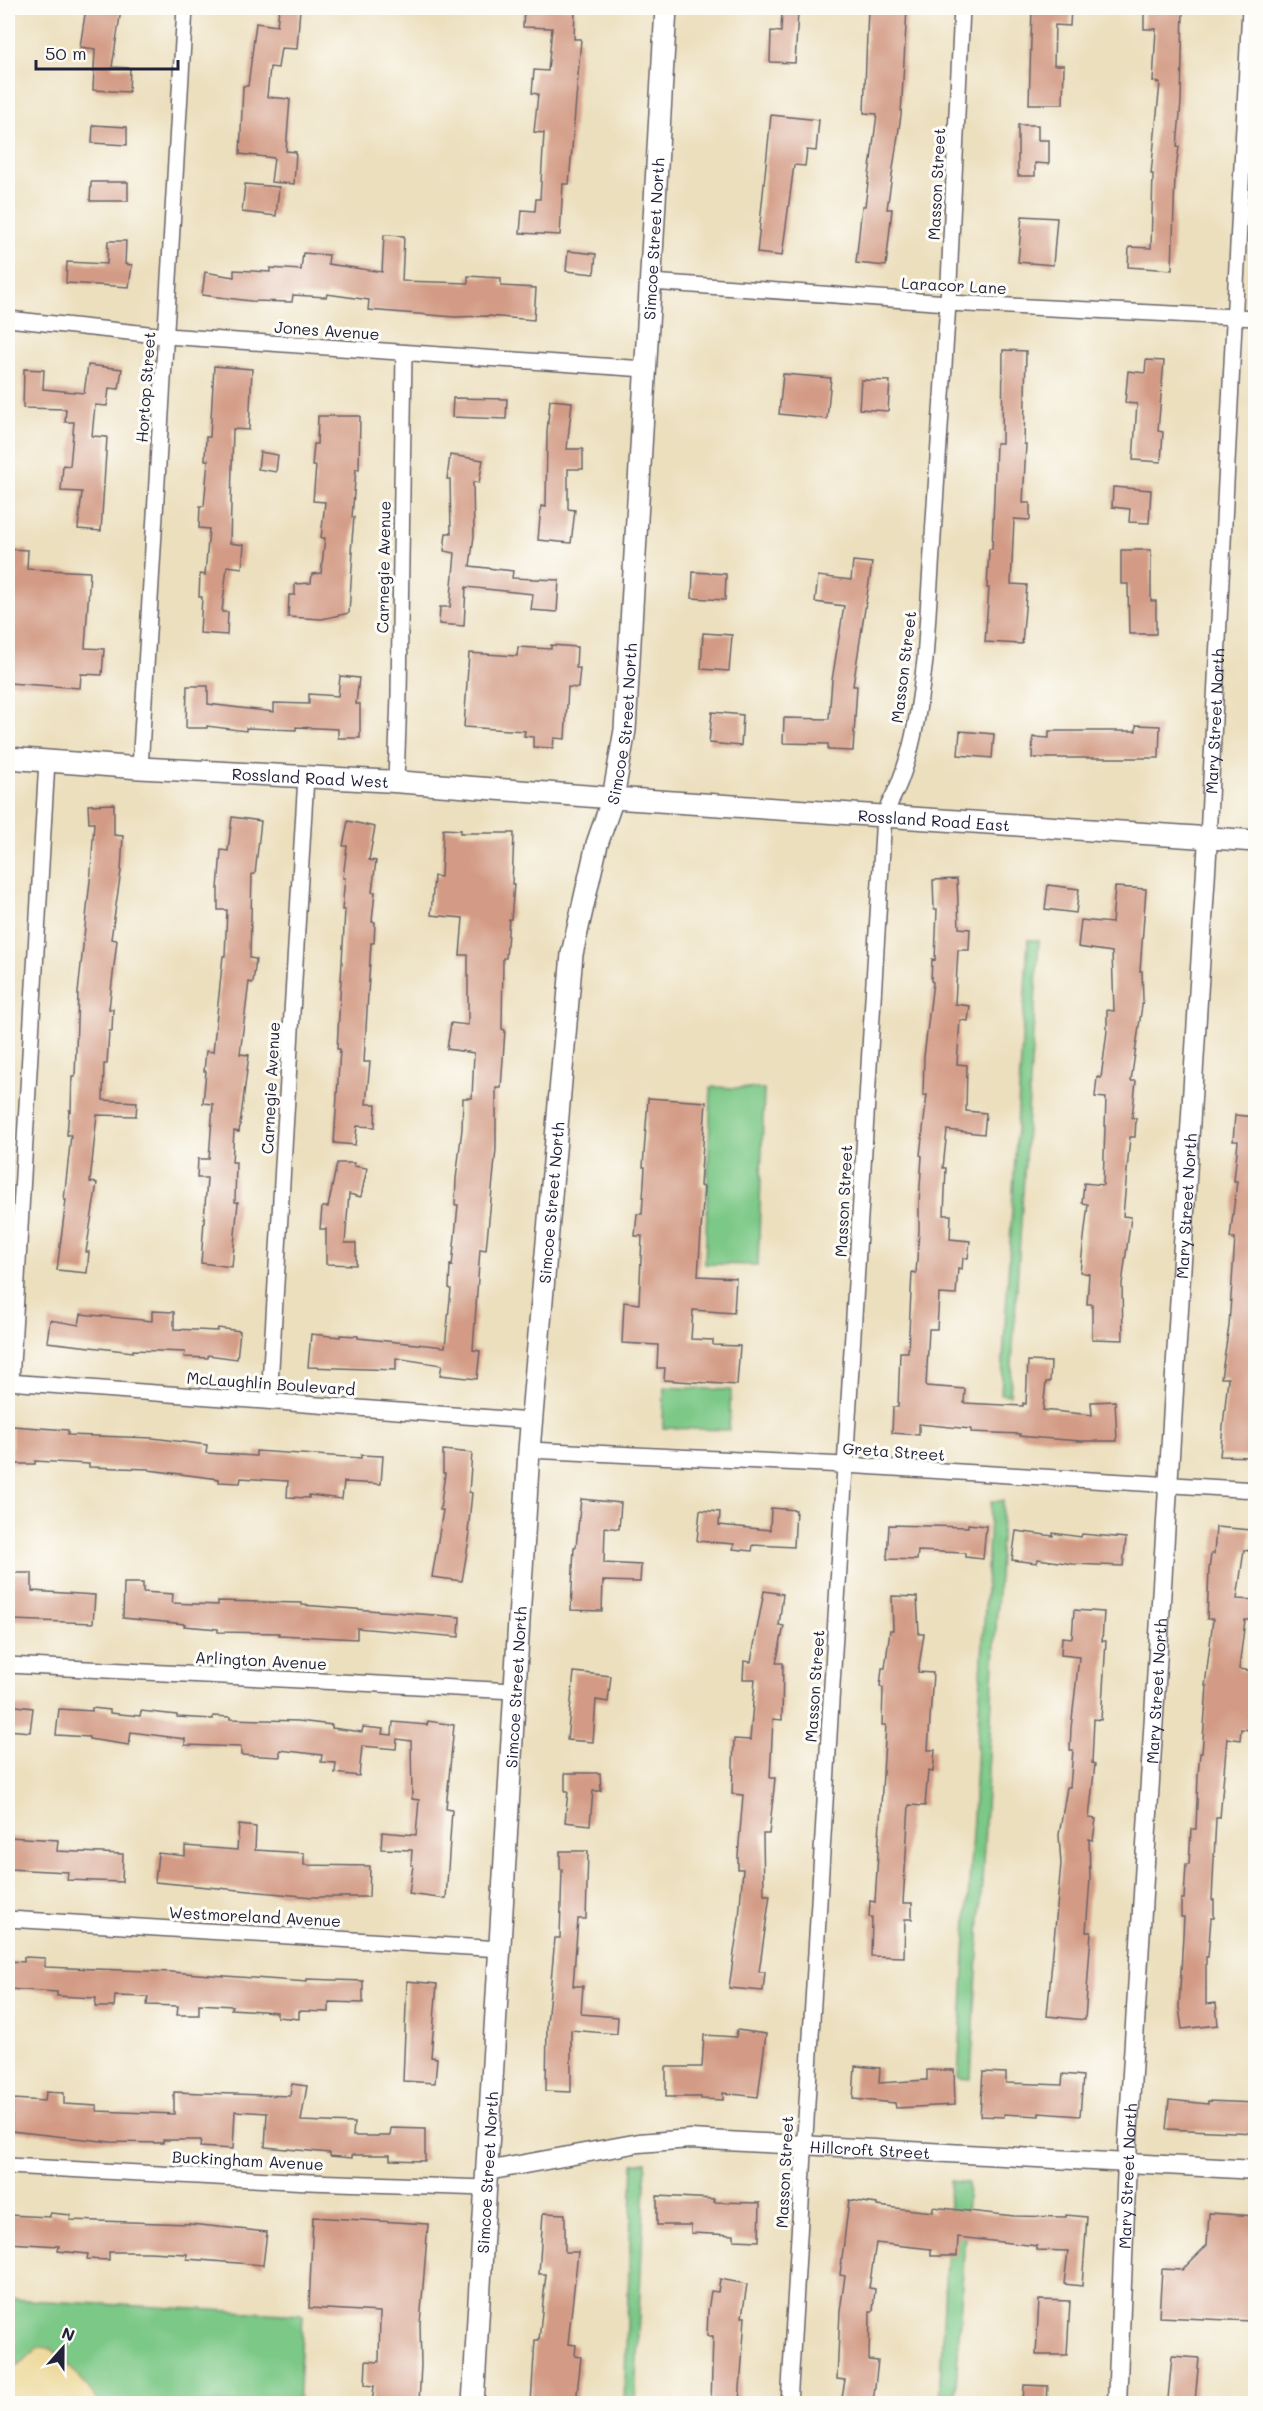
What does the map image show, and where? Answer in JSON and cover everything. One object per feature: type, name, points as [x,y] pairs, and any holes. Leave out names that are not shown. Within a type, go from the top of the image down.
[{"type":"main road","name":"Simcoe Street North","points":[[473,2403],[529,1450],[572,954],[597,844],[613,798],[625,730],[666,8]]},
{"type":"main road","name":"Rossland Road West","points":[[8,758],[140,768],[396,781],[613,798]]},
{"type":"main road","name":"Rossland Road East","points":[[613,798],[1256,841]]},
{"type":"street","name":"Hortop Street","points":[[140,768],[185,8]]},
{"type":"street","name":"Masson Street","points":[[789,2403],[884,815],[900,782],[908,756],[925,660],[948,303],[962,8]]},
{"type":"street","name":"Mary Street North","points":[[1117,2403],[1126,2164],[1208,838],[1250,8]]},
{"type":"street","name":"Laracor Lane","points":[[651,282],[948,303],[1256,318]]},
{"type":"street","name":"Jones Avenue","points":[[8,319],[166,336],[645,369]]},
{"type":"street","name":"Carnegie Avenue","points":[[396,781],[404,353]]},
{"type":"street","points":[[9,1382],[47,761]]},
{"type":"street","name":"Carnegie Avenue","points":[[269,1401],[306,777]]},
{"type":"street","name":"McLaughlin Boulevard","points":[[9,1382],[532,1420]]},
{"type":"street","name":"Greta Street","points":[[529,1450],[1256,1490]]},
{"type":"street","name":"Arlington Avenue","points":[[8,1665],[514,1691]]},
{"type":"street","name":"Westmoreland Avenue","points":[[8,1919],[501,1948]]},
{"type":"street","name":"Hillcroft Street","points":[[487,2180],[639,2144],[690,2139],[1256,2170]]},
{"type":"street","name":"Buckingham Avenue","points":[[8,2166],[309,2182],[487,2180]]},
{"type":"green space","points":[[1028,940],[1039,940],[1010,1395],[1001,1394]]},
{"type":"green space","points":[[711,1087],[764,1089],[758,1265],[705,1264]]},
{"type":"green space","points":[[664,1387],[731,1390],[729,1430],[663,1428]]},
{"type":"green space","points":[[991,1501],[1003,1501],[971,2079],[958,2078]]},
{"type":"green space","points":[[646,2162],[635,2403],[624,2403],[633,2164]]},
{"type":"green space","points":[[950,2181],[968,2183],[955,2403],[939,2404]]},
{"type":"green space","points":[[8,2299],[303,2315],[298,2403],[8,2403]]},
{"type":"sand","points":[[39,2347],[49,2348],[61,2358],[84,2382],[98,2403],[8,2403],[8,2369],[20,2364]]},
{"type":"building","points":[[86,8],[121,10],[112,67],[130,68],[129,92],[93,90],[95,49],[80,47]]},
{"type":"building","points":[[279,8],[300,8],[297,49],[281,48],[278,68],[270,67],[267,97],[290,99],[286,151],[296,152],[294,184],[271,182],[274,158],[240,154],[243,86],[248,86],[256,23],[277,26]]},
{"type":"building","points":[[524,8],[575,8],[574,39],[581,39],[569,184],[563,184],[560,235],[520,233],[522,210],[535,211],[536,199],[540,199],[544,133],[534,132],[538,94],[532,93],[534,70],[548,71],[552,28],[523,27]]},
{"type":"building","points":[[868,8],[907,8],[901,115],[887,209],[892,209],[886,266],[856,263],[862,206],[865,206],[877,114],[864,113]]},
{"type":"building","points":[[1032,8],[1071,8],[1070,26],[1055,25],[1054,65],[1064,65],[1063,104],[1029,104]]},
{"type":"building","points":[[1144,8],[1183,8],[1181,102],[1175,176],[1172,270],[1128,267],[1129,247],[1151,248],[1153,174],[1151,174],[1160,83],[1153,82],[1156,29],[1144,29]]},
{"type":"building","points":[[782,11],[798,12],[795,63],[770,62],[771,31],[781,32]]},
{"type":"building","points":[[771,115],[819,120],[816,151],[807,150],[805,166],[794,165],[782,256],[757,253]]},
{"type":"building","points":[[93,125],[127,127],[127,145],[92,143]]},
{"type":"building","points":[[1018,125],[1038,125],[1038,140],[1049,140],[1049,164],[1035,163],[1035,176],[1018,176]]},
{"type":"building","points":[[91,182],[128,182],[128,201],[90,201]]},
{"type":"building","points":[[245,184],[279,187],[276,216],[242,212]]},
{"type":"building","points":[[1022,216],[1057,218],[1053,265],[1018,262]]},
{"type":"building","points":[[384,235],[404,236],[402,281],[468,283],[468,276],[501,278],[501,286],[536,288],[534,320],[368,310],[369,300],[327,294],[326,297],[293,295],[292,302],[251,301],[202,295],[205,272],[234,277],[234,270],[270,272],[270,268],[301,270],[303,253],[329,255],[328,264],[382,272]]},
{"type":"building","points":[[108,241],[126,241],[125,264],[132,265],[129,287],[66,283],[67,262],[107,264]]},
{"type":"building","points":[[568,251],[596,254],[594,274],[566,271]]},
{"type":"building","points":[[1003,350],[1026,351],[1024,444],[1026,444],[1023,503],[1030,503],[1030,520],[1014,519],[1011,584],[1027,585],[1022,644],[985,642],[989,549],[992,549],[996,443],[1002,443]]},
{"type":"building","points":[[1146,360],[1164,361],[1158,431],[1163,432],[1161,462],[1133,460],[1137,404],[1125,403],[1128,371],[1145,373]]},
{"type":"building","points":[[88,365],[122,369],[119,389],[109,388],[107,406],[95,405],[92,436],[107,437],[101,531],[78,529],[82,492],[61,491],[63,465],[70,466],[74,422],[65,422],[66,409],[23,408],[24,369],[44,370],[43,389],[84,393]]},
{"type":"building","points":[[214,366],[252,369],[249,430],[233,429],[230,543],[244,545],[242,568],[227,566],[222,612],[228,612],[227,635],[200,633],[202,597],[199,597],[200,574],[205,575],[209,529],[199,528],[200,506],[204,506],[208,460],[205,460],[206,437],[210,437]]},
{"type":"building","points":[[783,374],[831,378],[827,419],[779,414]]},
{"type":"building","points":[[861,380],[890,381],[888,411],[859,409]]},
{"type":"building","points":[[453,398],[507,399],[506,419],[452,417]]},
{"type":"building","points":[[550,400],[572,402],[567,449],[583,449],[583,469],[568,469],[568,509],[575,510],[571,543],[538,540],[541,506],[546,507],[547,432]]},
{"type":"building","points":[[318,416],[360,416],[359,469],[356,469],[352,517],[354,517],[351,552],[353,552],[349,613],[322,619],[288,617],[289,595],[295,595],[295,584],[311,583],[312,574],[321,573],[325,538],[321,538],[325,502],[313,501],[316,466],[312,466],[314,444],[317,444]]},
{"type":"building","points":[[260,452],[278,455],[276,472],[258,469]]},
{"type":"building","points":[[450,455],[483,460],[479,483],[473,482],[474,536],[470,566],[513,571],[512,578],[559,580],[557,612],[531,610],[533,594],[466,587],[464,626],[439,624],[440,607],[450,607],[455,553],[444,551],[446,533],[451,533],[450,479],[447,479]]},
{"type":"building","points":[[1113,487],[1151,490],[1149,523],[1129,522],[1130,509],[1112,507]]},
{"type":"building","points":[[8,549],[28,550],[27,569],[90,572],[85,648],[104,649],[102,675],[81,674],[80,688],[8,683]]},
{"type":"building","points":[[1121,550],[1151,550],[1151,601],[1156,601],[1156,634],[1129,634],[1128,584],[1121,584]]},
{"type":"building","points":[[853,561],[872,563],[853,686],[857,686],[853,751],[828,750],[828,744],[783,743],[784,718],[829,719],[832,680],[844,606],[815,602],[818,576],[851,580]]},
{"type":"building","points":[[693,572],[726,574],[725,600],[692,598]]},
{"type":"building","points":[[703,633],[732,635],[729,671],[701,669]]},
{"type":"building","points":[[551,645],[577,647],[576,668],[580,668],[578,688],[568,687],[565,739],[554,738],[553,748],[533,747],[533,737],[524,736],[525,731],[464,727],[469,653],[517,656],[518,647],[551,649]]},
{"type":"building","points":[[340,676],[359,678],[356,704],[360,704],[360,738],[338,738],[338,729],[246,728],[246,731],[207,726],[207,728],[186,728],[187,686],[208,686],[208,704],[274,712],[274,703],[309,704],[309,694],[338,696]]},
{"type":"building","points":[[712,712],[743,715],[741,746],[709,743]]},
{"type":"building","points":[[1136,725],[1160,726],[1159,758],[1032,758],[1033,737],[1049,738],[1049,731],[1136,731]]},
{"type":"building","points":[[960,731],[994,734],[992,758],[958,755]]},
{"type":"building","points":[[114,804],[114,835],[123,836],[121,871],[111,939],[117,940],[109,1009],[113,1009],[112,1031],[109,1031],[107,1064],[104,1064],[103,1100],[137,1102],[136,1116],[97,1115],[90,1182],[97,1183],[86,1252],[89,1252],[87,1273],[57,1270],[66,1200],[64,1200],[71,1135],[67,1135],[69,1110],[71,1111],[72,1077],[75,1077],[78,993],[91,871],[94,823],[89,823],[88,805]]},
{"type":"building","points":[[232,817],[261,821],[255,874],[252,874],[250,958],[256,959],[253,983],[249,982],[240,1054],[249,1055],[239,1132],[234,1131],[232,1162],[236,1162],[235,1202],[238,1202],[232,1267],[201,1263],[207,1178],[197,1178],[198,1159],[209,1159],[213,1104],[203,1103],[206,1071],[204,1071],[206,1051],[213,1052],[223,956],[225,956],[227,910],[218,910],[218,889],[221,850],[228,851]]},
{"type":"building","points":[[348,821],[375,827],[369,860],[376,861],[372,892],[375,892],[372,922],[375,922],[374,943],[371,943],[364,1062],[370,1062],[366,1104],[376,1104],[375,1127],[357,1126],[355,1145],[334,1143],[345,910],[342,910],[345,878],[343,878],[347,846],[343,846]]},
{"type":"building","points":[[443,829],[461,830],[460,833],[514,833],[511,919],[509,919],[506,958],[503,958],[502,1029],[505,1030],[501,1088],[496,1088],[496,1149],[486,1250],[480,1249],[473,1350],[480,1351],[477,1379],[440,1375],[442,1365],[396,1358],[396,1370],[308,1367],[311,1334],[358,1336],[358,1338],[445,1347],[451,1289],[449,1288],[450,1265],[452,1266],[458,1205],[455,1205],[456,1179],[463,1098],[472,1098],[474,1053],[447,1049],[451,1023],[468,1025],[468,955],[460,955],[463,918],[431,915],[434,876],[441,877]]},
{"type":"building","points":[[957,879],[959,928],[970,929],[969,950],[958,950],[955,1004],[970,1006],[968,1021],[960,1020],[957,1064],[967,1065],[966,1111],[986,1113],[984,1134],[947,1130],[943,1168],[946,1168],[944,1215],[951,1215],[950,1239],[970,1241],[968,1258],[963,1258],[962,1269],[958,1268],[956,1295],[939,1294],[937,1329],[929,1329],[926,1386],[965,1389],[964,1403],[1023,1406],[1023,1403],[1026,1404],[1028,1361],[1051,1362],[1050,1382],[1046,1382],[1043,1410],[1092,1415],[1091,1402],[1115,1401],[1117,1441],[1040,1438],[1020,1436],[1020,1434],[971,1432],[971,1429],[919,1424],[919,1435],[892,1433],[893,1407],[898,1407],[900,1352],[908,1352],[912,1272],[916,1273],[922,1156],[920,1155],[927,1095],[923,1095],[924,1057],[933,982],[931,981],[932,959],[935,960],[937,909],[934,909],[933,880]]},
{"type":"building","points":[[1048,885],[1079,889],[1076,913],[1045,909]]},
{"type":"building","points":[[1115,887],[1146,889],[1140,971],[1142,971],[1143,999],[1131,1081],[1136,1081],[1132,1118],[1136,1118],[1135,1137],[1130,1137],[1123,1216],[1131,1217],[1122,1284],[1123,1340],[1092,1339],[1092,1304],[1087,1304],[1089,1274],[1080,1272],[1088,1204],[1082,1203],[1084,1183],[1103,1185],[1106,1098],[1095,1097],[1097,1077],[1101,1078],[1107,1031],[1107,1010],[1114,1011],[1112,952],[1078,947],[1081,920],[1112,923]]},
{"type":"building","points":[[648,1098],[706,1102],[700,1186],[704,1187],[698,1276],[736,1278],[734,1313],[693,1310],[691,1339],[713,1340],[713,1345],[740,1346],[737,1385],[664,1380],[665,1368],[657,1368],[658,1345],[622,1343],[624,1302],[639,1304],[642,1236],[635,1236],[637,1214],[642,1214]]},
{"type":"building","points":[[1235,1115],[1256,1117],[1256,1356],[1251,1391],[1256,1392],[1256,1419],[1253,1419],[1252,1457],[1220,1456],[1228,1378],[1221,1378],[1229,1326],[1235,1238],[1230,1238],[1237,1181],[1234,1181],[1238,1141],[1233,1141]]},
{"type":"building","points":[[337,1163],[354,1163],[354,1166],[367,1168],[361,1197],[349,1194],[345,1243],[356,1243],[356,1265],[326,1264],[326,1229],[320,1229],[322,1207],[328,1207]]},
{"type":"building","points":[[152,1311],[174,1312],[174,1329],[217,1331],[218,1328],[240,1331],[237,1359],[208,1355],[208,1358],[184,1357],[185,1352],[133,1350],[133,1352],[47,1342],[50,1320],[79,1325],[81,1314],[152,1321]]},
{"type":"building","points":[[12,1426],[68,1430],[68,1435],[153,1438],[207,1445],[206,1453],[256,1456],[256,1451],[361,1458],[361,1455],[383,1456],[381,1484],[344,1482],[342,1499],[309,1495],[309,1498],[287,1497],[288,1481],[241,1478],[240,1483],[219,1482],[219,1479],[149,1469],[89,1467],[89,1464],[35,1461],[35,1464],[12,1464]]},
{"type":"building","points":[[443,1450],[472,1453],[469,1492],[472,1493],[468,1532],[470,1533],[462,1581],[432,1577],[443,1510],[440,1510],[445,1473],[443,1473]]},
{"type":"building","points":[[581,1499],[621,1503],[619,1529],[605,1527],[604,1563],[641,1565],[640,1582],[603,1581],[602,1611],[571,1610],[574,1547],[576,1547]]},
{"type":"building","points":[[771,1508],[796,1510],[794,1547],[753,1545],[752,1551],[733,1549],[734,1544],[697,1541],[700,1510],[720,1512],[719,1525],[770,1530]]},
{"type":"building","points":[[968,1524],[986,1526],[983,1559],[965,1557],[965,1553],[918,1551],[917,1560],[887,1559],[889,1525],[968,1527]]},
{"type":"building","points":[[1216,1527],[1251,1530],[1249,1551],[1244,1550],[1237,1599],[1256,1600],[1256,1620],[1245,1620],[1239,1669],[1253,1671],[1249,1702],[1253,1702],[1251,1730],[1241,1729],[1240,1740],[1227,1738],[1220,1818],[1216,1818],[1212,1900],[1214,1900],[1214,1918],[1211,1918],[1208,1957],[1206,1957],[1206,2004],[1216,2003],[1218,2025],[1182,2029],[1179,2007],[1184,1917],[1181,1917],[1181,1899],[1184,1899],[1186,1864],[1189,1864],[1191,1829],[1196,1829],[1198,1775],[1207,1686],[1205,1686],[1213,1619],[1207,1619],[1209,1570],[1211,1554],[1214,1554]]},
{"type":"building","points":[[1016,1531],[1053,1536],[1053,1533],[1081,1537],[1082,1534],[1126,1538],[1123,1566],[1073,1564],[1038,1559],[1037,1563],[1012,1560]]},
{"type":"building","points":[[13,1573],[32,1573],[32,1591],[95,1595],[93,1623],[13,1620]]},
{"type":"building","points":[[124,1583],[143,1583],[143,1592],[173,1594],[172,1603],[218,1605],[218,1601],[302,1603],[302,1605],[460,1617],[459,1637],[357,1628],[357,1639],[279,1635],[279,1633],[218,1632],[218,1629],[184,1626],[185,1624],[123,1618]]},
{"type":"building","points":[[764,1591],[783,1594],[779,1625],[784,1626],[776,1663],[783,1663],[782,1720],[773,1719],[770,1778],[775,1778],[769,1834],[763,1834],[764,1895],[770,1895],[759,1972],[765,1972],[763,1991],[729,1988],[743,1869],[738,1869],[738,1856],[743,1795],[732,1794],[734,1739],[750,1740],[755,1679],[743,1679],[744,1661],[751,1662]]},
{"type":"building","points":[[892,1596],[917,1597],[919,1634],[924,1634],[918,1672],[933,1673],[928,1750],[935,1750],[933,1772],[928,1771],[925,1806],[909,1805],[903,1903],[912,1903],[912,1919],[905,1919],[904,1957],[871,1956],[872,1917],[869,1917],[870,1901],[875,1902],[886,1725],[882,1725],[883,1688],[880,1687],[890,1630],[893,1630]]},
{"type":"building","points":[[1074,1610],[1104,1612],[1102,1641],[1106,1641],[1101,1720],[1094,1719],[1092,1763],[1095,1764],[1089,1818],[1096,1819],[1093,1840],[1089,1839],[1090,1879],[1086,1932],[1091,1932],[1085,2020],[1047,2016],[1061,1864],[1059,1835],[1067,1787],[1070,1787],[1073,1750],[1070,1750],[1071,1728],[1079,1657],[1061,1655],[1062,1637],[1072,1638]]},
{"type":"building","points":[[574,1672],[611,1676],[608,1702],[596,1700],[593,1742],[567,1740]]},
{"type":"building","points":[[8,1705],[33,1708],[30,1732],[8,1730]]},
{"type":"building","points":[[92,1708],[110,1710],[110,1713],[140,1716],[141,1711],[177,1715],[177,1717],[213,1719],[213,1716],[230,1717],[230,1719],[298,1721],[332,1725],[332,1728],[362,1732],[363,1727],[383,1729],[382,1734],[392,1735],[393,1722],[427,1725],[428,1721],[454,1725],[446,1809],[452,1810],[446,1899],[409,1894],[413,1865],[411,1865],[412,1850],[381,1849],[382,1832],[416,1835],[419,1800],[412,1799],[411,1741],[397,1739],[396,1749],[362,1746],[359,1776],[335,1773],[336,1763],[321,1762],[322,1755],[280,1750],[280,1757],[241,1755],[241,1747],[185,1745],[185,1739],[131,1732],[129,1745],[89,1739],[89,1737],[56,1735],[59,1709],[92,1711]]},
{"type":"building","points":[[565,1773],[600,1773],[601,1791],[593,1791],[590,1825],[565,1822],[568,1791],[565,1791]]},
{"type":"building","points":[[239,1825],[256,1827],[255,1850],[304,1853],[304,1865],[370,1866],[369,1897],[313,1897],[155,1882],[158,1853],[185,1856],[185,1846],[237,1850]]},
{"type":"building","points":[[8,1837],[58,1840],[57,1851],[123,1854],[122,1882],[67,1880],[68,1872],[8,1869]]},
{"type":"building","points":[[560,1851],[588,1851],[586,1919],[578,1919],[573,1986],[583,1986],[581,2014],[618,2017],[617,2034],[571,2030],[571,2092],[546,2091],[547,2024],[555,1938],[560,1938],[562,1869],[560,1869]]},
{"type":"building","points":[[24,1957],[45,1958],[45,1967],[171,1972],[307,1982],[307,1979],[363,1981],[363,2003],[329,2002],[329,2012],[299,2011],[299,2019],[277,2017],[277,2012],[199,2004],[199,2015],[177,2015],[178,2006],[147,2005],[148,1997],[115,1996],[114,2007],[95,2007],[96,1998],[57,1996],[57,1992],[8,1989],[8,1961],[24,1962]]},
{"type":"building","points":[[407,1981],[437,1984],[431,2057],[437,2058],[435,2083],[403,2081]]},
{"type":"building","points":[[737,2030],[766,2034],[758,2097],[723,2093],[723,2100],[701,2099],[701,2097],[666,2097],[666,2067],[702,2067],[704,2035],[736,2037]]},
{"type":"building","points":[[855,2066],[880,2068],[879,2083],[927,2080],[927,2070],[954,2070],[955,2105],[896,2108],[895,2103],[853,2099]]},
{"type":"building","points":[[983,2072],[1006,2073],[1006,2083],[1062,2085],[1063,2074],[1083,2076],[1080,2116],[1039,2113],[1039,2116],[1004,2114],[1004,2117],[980,2116]]},
{"type":"building","points":[[292,2084],[307,2086],[301,2121],[354,2123],[353,2136],[390,2136],[391,2128],[425,2129],[425,2161],[390,2160],[390,2155],[352,2155],[352,2158],[330,2156],[330,2153],[265,2147],[267,2113],[235,2111],[233,2149],[200,2147],[201,2140],[163,2140],[163,2143],[111,2142],[11,2131],[13,2099],[45,2101],[46,2092],[64,2093],[64,2104],[97,2106],[97,2111],[174,2114],[174,2092],[290,2096]]},
{"type":"building","points":[[1169,2100],[1208,2104],[1208,2101],[1256,2103],[1256,2133],[1166,2129]]},
{"type":"building","points":[[657,2196],[715,2199],[714,2202],[760,2203],[759,2241],[734,2240],[734,2235],[691,2233],[691,2225],[657,2225]]},
{"type":"building","points":[[849,2200],[877,2204],[877,2206],[933,2212],[933,2207],[1014,2216],[1087,2217],[1082,2286],[1064,2284],[1068,2251],[1037,2250],[1037,2246],[958,2237],[957,2256],[931,2256],[931,2249],[876,2243],[869,2288],[875,2289],[873,2311],[870,2311],[869,2360],[878,2361],[873,2403],[841,2403],[845,2380],[837,2379],[840,2311],[845,2276],[840,2275]]},
{"type":"building","points":[[50,2213],[71,2215],[70,2220],[190,2224],[267,2232],[263,2265],[187,2259],[187,2254],[149,2252],[109,2252],[109,2260],[87,2259],[88,2254],[58,2251],[59,2246],[8,2243],[8,2215],[50,2217]]},
{"type":"building","points":[[543,2213],[565,2214],[565,2252],[578,2252],[568,2344],[576,2345],[575,2356],[581,2357],[576,2403],[531,2403],[535,2340],[539,2340],[546,2274],[539,2274]]},
{"type":"building","points":[[1209,2213],[1256,2216],[1253,2285],[1256,2285],[1256,2300],[1253,2300],[1252,2321],[1159,2317],[1162,2269],[1182,2270],[1207,2245]]},
{"type":"building","points":[[313,2217],[428,2224],[420,2324],[419,2403],[372,2403],[374,2386],[365,2385],[366,2361],[379,2362],[380,2312],[309,2308]]},
{"type":"building","points":[[720,2279],[747,2284],[742,2317],[745,2317],[739,2403],[711,2403],[713,2336],[707,2336],[708,2311],[711,2291],[718,2292]]},
{"type":"building","points":[[1039,2300],[1070,2301],[1067,2355],[1036,2355]]},
{"type":"building","points":[[1172,2356],[1199,2358],[1195,2402],[1168,2399]]},
{"type":"building","points":[[1024,2385],[1048,2386],[1047,2403],[1023,2403]]}]
